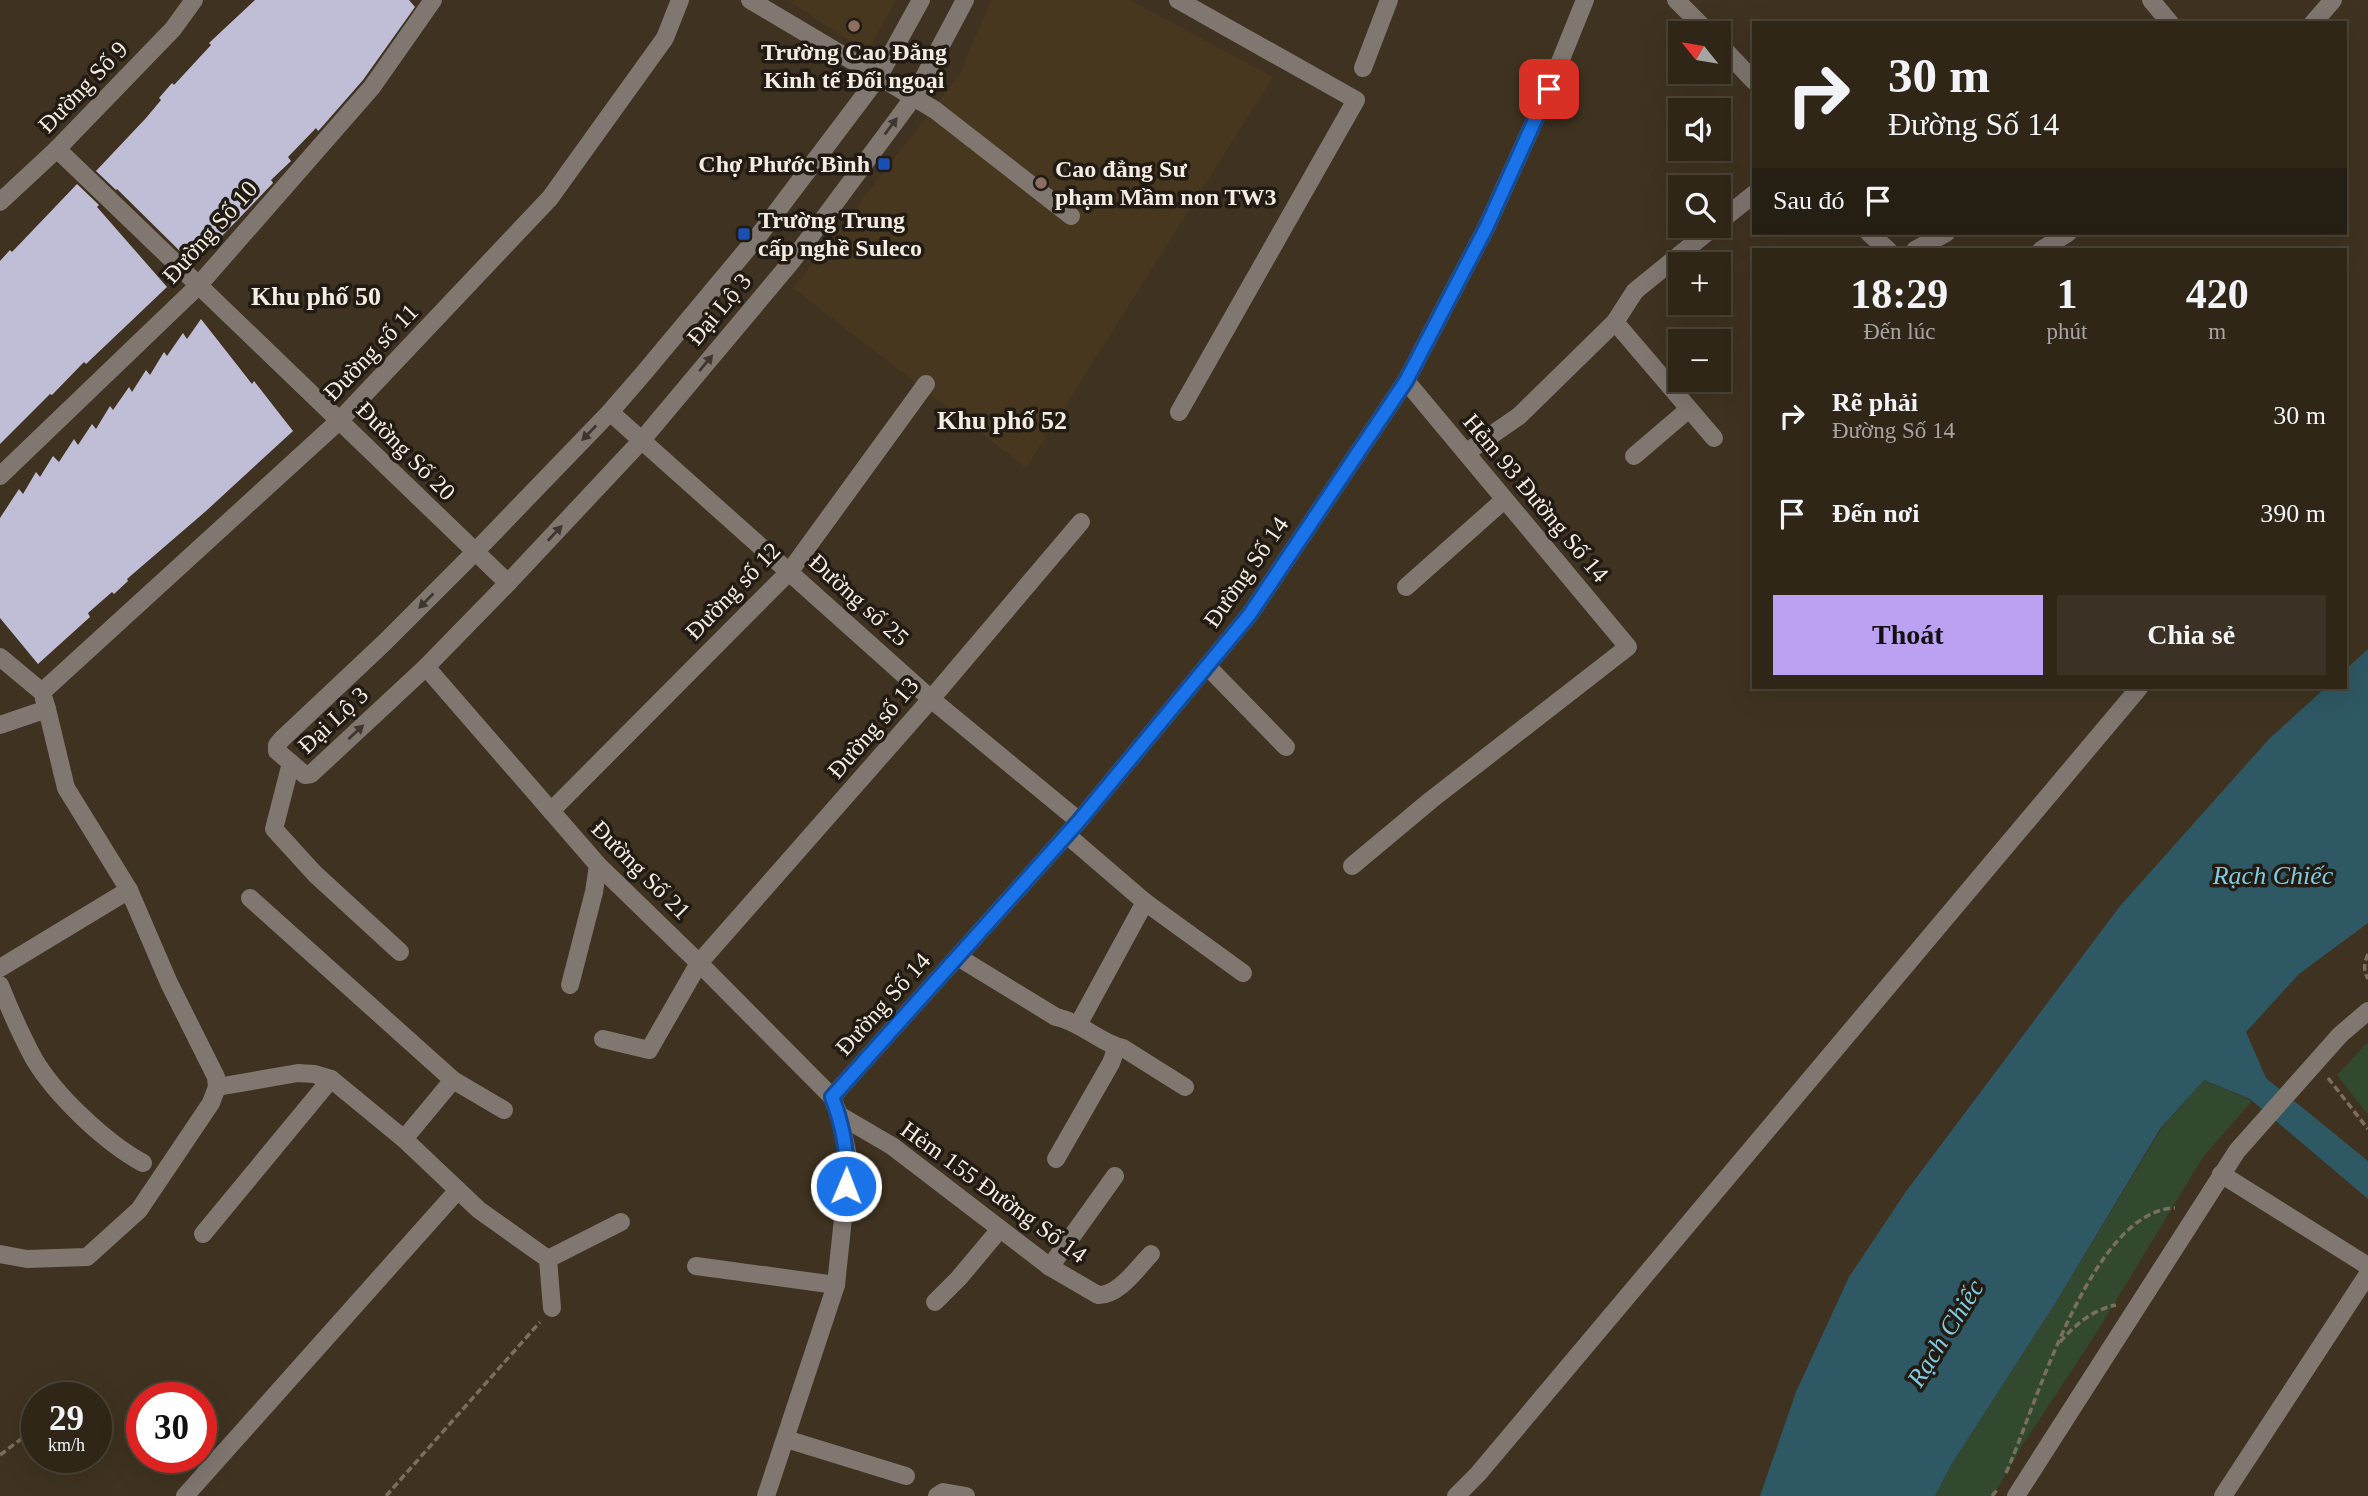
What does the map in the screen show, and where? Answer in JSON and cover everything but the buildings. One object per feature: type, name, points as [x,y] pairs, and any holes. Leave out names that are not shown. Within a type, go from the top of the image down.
[{"type":"street","name":"Đường Số 9","points":[[0,202],[57,149],[173,29],[194,0]]},
{"type":"street","name":"Đường Số 10","points":[[0,477],[198,286],[372,87],[433,0]]},
{"type":"street","name":"Đường số 11","points":[[44,701],[340,420],[550,198],[665,38],[680,0]]},
{"type":"street","points":[[750,0],[935,110],[1071,216]]},
{"type":"street","name":"Đại Lộ 3","points":[[921,0],[879,76],[759,235],[610,412],[474,553],[277,745],[277,751],[305,775],[310,775],[426,667],[642,440],[792,261],[913,98],[965,0]]},
{"type":"street","points":[[1178,0],[1356,100],[1179,412]]},
{"type":"street","points":[[1363,68],[1389,0]]},
{"type":"street","name":"Đường Số 14","points":[[832,1097],[1073,828],[1250,614],[1406,381],[1486,228],[1549,89],[1585,0]]},
{"type":"street","points":[[1676,0],[1697,21]]},
{"type":"street","points":[[2151,0],[2167,21]]},
{"type":"street","points":[[2315,21],[2333,0]]},
{"type":"street","points":[[1731,57],[1752,79]]},
{"type":"street","name":"Đường Số 20","points":[[57,149],[508,583]]},
{"type":"street","points":[[1731,213],[1752,196]]},
{"type":"street","points":[[1871,235],[1886,248]]},
{"type":"street","points":[[1919,248],[1942,235]]},
{"type":"street","points":[[2044,248],[2065,235]]},
{"type":"street","points":[[1467,452],[1519,416],[1615,322],[1635,291],[1700,238]]},
{"type":"street","points":[[1615,322],[1714,438]]},
{"type":"street","name":"Hẻm 93 Đường Số 14","points":[[1352,866],[1431,800],[1628,647],[1406,381]]},
{"type":"street","name":"Đường số 12","points":[[551,811],[790,571],[926,384]]},
{"type":"street","points":[[1634,456],[1689,409]]},
{"type":"street","name":"Đường số 25","points":[[610,412],[1073,828],[1145,902],[1243,973]]},
{"type":"street","points":[[1406,587],[1504,500]]},
{"type":"street","name":"Đường số 13","points":[[603,1039],[649,1050],[699,963],[931,699],[1081,522]]},
{"type":"street","points":[[0,657],[44,701],[66,788],[129,890],[169,983],[216,1077],[217,1087],[211,1104],[139,1210],[87,1258],[27,1259],[0,1254]]},
{"type":"street","points":[[1207,666],[1286,747]]},
{"type":"street","name":"Đường Số 21","points":[[426,667],[598,865],[832,1097]]},
{"type":"street","points":[[1456,1496],[1487,1463],[2138,689]]},
{"type":"street","points":[[0,725],[44,701]]},
{"type":"street","points":[[291,762],[274,829],[315,873],[400,953]]},
{"type":"street","points":[[570,985],[594,892],[598,865]]},
{"type":"street","points":[[0,968],[129,890]]},
{"type":"street","points":[[250,898],[453,1080],[504,1111]]},
{"type":"street","points":[[1078,1025],[1145,902]]},
{"type":"street","points":[[958,957],[1056,1017],[1102,1037],[1113,1046],[1123,1048],[1185,1087]]},
{"type":"street","points":[[0,985],[22,1035],[49,1080],[89,1122],[124,1153],[143,1163]]},
{"type":"street","points":[[2016,1496],[2221,1174],[2259,1124],[2340,1035],[2368,1011]]},
{"type":"street","points":[[1056,1159],[1111,1063],[1115,1052],[1113,1046]]},
{"type":"street","points":[[217,1087],[298,1073],[331,1079],[404,1139],[479,1210],[548,1259],[552,1308]]},
{"type":"street","points":[[203,1234],[331,1079]]},
{"type":"street","points":[[404,1139],[453,1080]]},
{"type":"street","points":[[766,1496],[836,1285],[849,1161],[839,1115],[832,1097]]},
{"type":"street","name":"Hẻm 155 Đường Số 14","points":[[839,1115],[892,1146],[1050,1267],[1098,1295],[1106,1295],[1115,1290],[1151,1254]]},
{"type":"street","points":[[2221,1174],[2368,1266]]},
{"type":"street","points":[[1050,1267],[1115,1176]]},
{"type":"street","points":[[185,1496],[458,1190]]},
{"type":"street","points":[[548,1259],[621,1222]]},
{"type":"street","points":[[935,1302],[1000,1229]]},
{"type":"street","points":[[696,1266],[836,1285]]},
{"type":"street","points":[[2223,1496],[2368,1274]]},
{"type":"street","points":[[786,1439],[906,1476]]},
{"type":"street","points":[[937,1496],[943,1492],[966,1496]]},
{"type":"path","points":[[2368,954],[2364,963],[2368,979]]},
{"type":"path","points":[[2328,1078],[2368,1129]]},
{"type":"path","points":[[1993,1496],[2010,1464],[2057,1346],[2081,1295],[2114,1247],[2144,1218],[2155,1211],[2175,1208]]},
{"type":"path","points":[[2057,1346],[2084,1319],[2106,1307],[2116,1305]]},
{"type":"path","points":[[386,1496],[552,1308]]},
{"type":"path","points":[[0,1455],[21,1439]]},
{"type":"shaded area","name":"Trường Cao Đẳng Kinh tế Đối ngoại","points":[[787,0],[896,0],[867,52]]},
{"type":"shaded area","name":"Cao đẳng Sư phạm Mầm non TW3","points":[[991,0],[1130,0],[1273,77],[1026,468],[793,288],[960,74]]},
{"type":"green space","points":[[2368,1042],[2368,1115],[2337,1075]]},
{"type":"green space","points":[[2204,1080],[2252,1101],[2203,1157],[1993,1496],[1935,1496],[1951,1465],[2056,1302],[2161,1129]]},
{"type":"water","name":"Rạch Chiếc","points":[[2368,649],[2368,923],[2299,974],[2246,1032],[2266,1078],[2368,1161],[2368,1199],[2250,1099],[2204,1080],[2160,1129],[2056,1302],[1951,1465],[1935,1496],[1760,1496],[1796,1392],[1849,1277],[1907,1190],[2120,906],[2269,739],[2324,689],[2347,689],[2347,668]]},
{"type":"place","name":"Trường Cao Đẳng Kinh tế Đối ngoại","points":[[854,26]]},
{"type":"place","name":"Chợ Phước Bình","points":[[884,164]]},
{"type":"place","name":"Cao đẳng Sư phạm Mầm non TW3","points":[[1041,183]]},
{"type":"place","name":"Trường Trung cấp nghề Suleco","points":[[744,234]]},
{"type":"district","name":"Khu phố 50","points":[[316,296]]},
{"type":"district","name":"Khu phố 52","points":[[1002,420]]},
{"type":"route","points":[[846,1186],[849,1161],[839,1115],[832,1097],[1079,821],[1250,614],[1406,381],[1486,228],[1549,89]]}]
